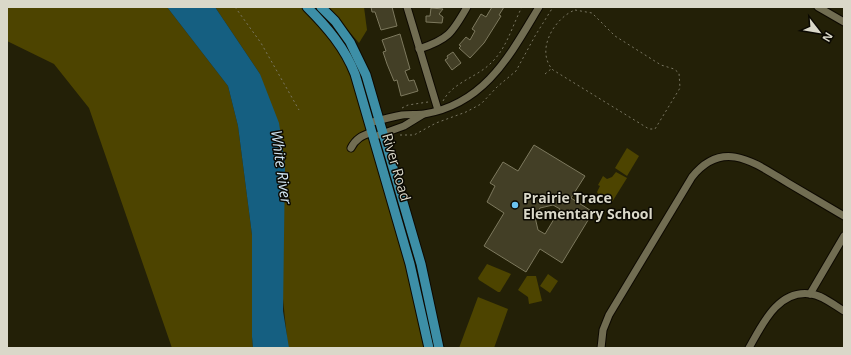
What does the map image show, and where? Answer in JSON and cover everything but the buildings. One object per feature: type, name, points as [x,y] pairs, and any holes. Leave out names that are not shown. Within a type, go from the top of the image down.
[{"type":"main road","name":"River Road","points":[[307,7],[333,35],[347,57],[357,82],[410,264],[429,348]]},
{"type":"main road","name":"River Road","points":[[321,7],[343,31],[356,52],[366,76],[420,264],[439,348]]},
{"type":"street","points":[[407,7],[437,107]]},
{"type":"street","points":[[419,49],[447,37],[468,7]]},
{"type":"street","points":[[372,131],[382,134],[404,126],[437,107],[461,101],[494,76],[507,60],[539,7]]},
{"type":"street","points":[[818,7],[844,22]]},
{"type":"street","points":[[351,148],[354,141],[360,136],[372,131],[380,121],[402,115],[424,114]]},
{"type":"street","points":[[601,348],[603,330],[606,322],[692,177],[704,164],[722,157],[736,156],[750,160],[844,216]]},
{"type":"street","points":[[810,294],[844,236]]},
{"type":"street","points":[[748,348],[768,315],[781,302],[797,295],[810,294],[844,311]]},
{"type":"path","points":[[235,7],[261,43],[299,110]]},
{"type":"path","points":[[397,110],[411,104],[437,107],[453,88],[484,70],[495,59],[506,42],[522,7]]},
{"type":"path","points":[[575,10],[584,10],[595,15],[616,36],[662,65],[677,71],[680,77],[681,85],[652,130],[551,68],[544,54],[546,44],[564,16],[575,10]]},
{"type":"path","points":[[545,74],[551,68]]},
{"type":"shaded area","points":[[7,7],[167,7],[228,86],[238,126],[252,235],[253,348],[172,348],[89,108],[54,64],[7,41]]},
{"type":"shaded area","points":[[215,7],[307,7],[347,57],[429,348],[288,348],[260,74]]},
{"type":"shaded area","points":[[328,7],[364,7],[367,30],[359,43]]},
{"type":"shaded area","points":[[627,148],[639,156],[627,176],[615,168]]},
{"type":"shaded area","points":[[616,172],[627,178],[612,202],[601,198],[597,192],[600,186],[598,185],[603,176],[607,179],[612,177]]},
{"type":"shaded area","points":[[487,264],[511,274],[500,292],[478,278]]},
{"type":"shaded area","points":[[548,274],[558,281],[550,293],[540,286]]},
{"type":"shaded area","points":[[527,276],[536,276],[542,301],[529,304],[528,297],[518,290]]},
{"type":"shaded area","points":[[478,297],[508,309],[494,348],[459,348]]},
{"type":"water","name":"White River","points":[[167,7],[215,7],[260,74],[279,123],[285,164],[283,311],[289,348],[253,348],[252,235],[238,126],[228,86]]},
{"type":"place","name":"Prairie Trace Elementary School","points":[[515,205]]}]
